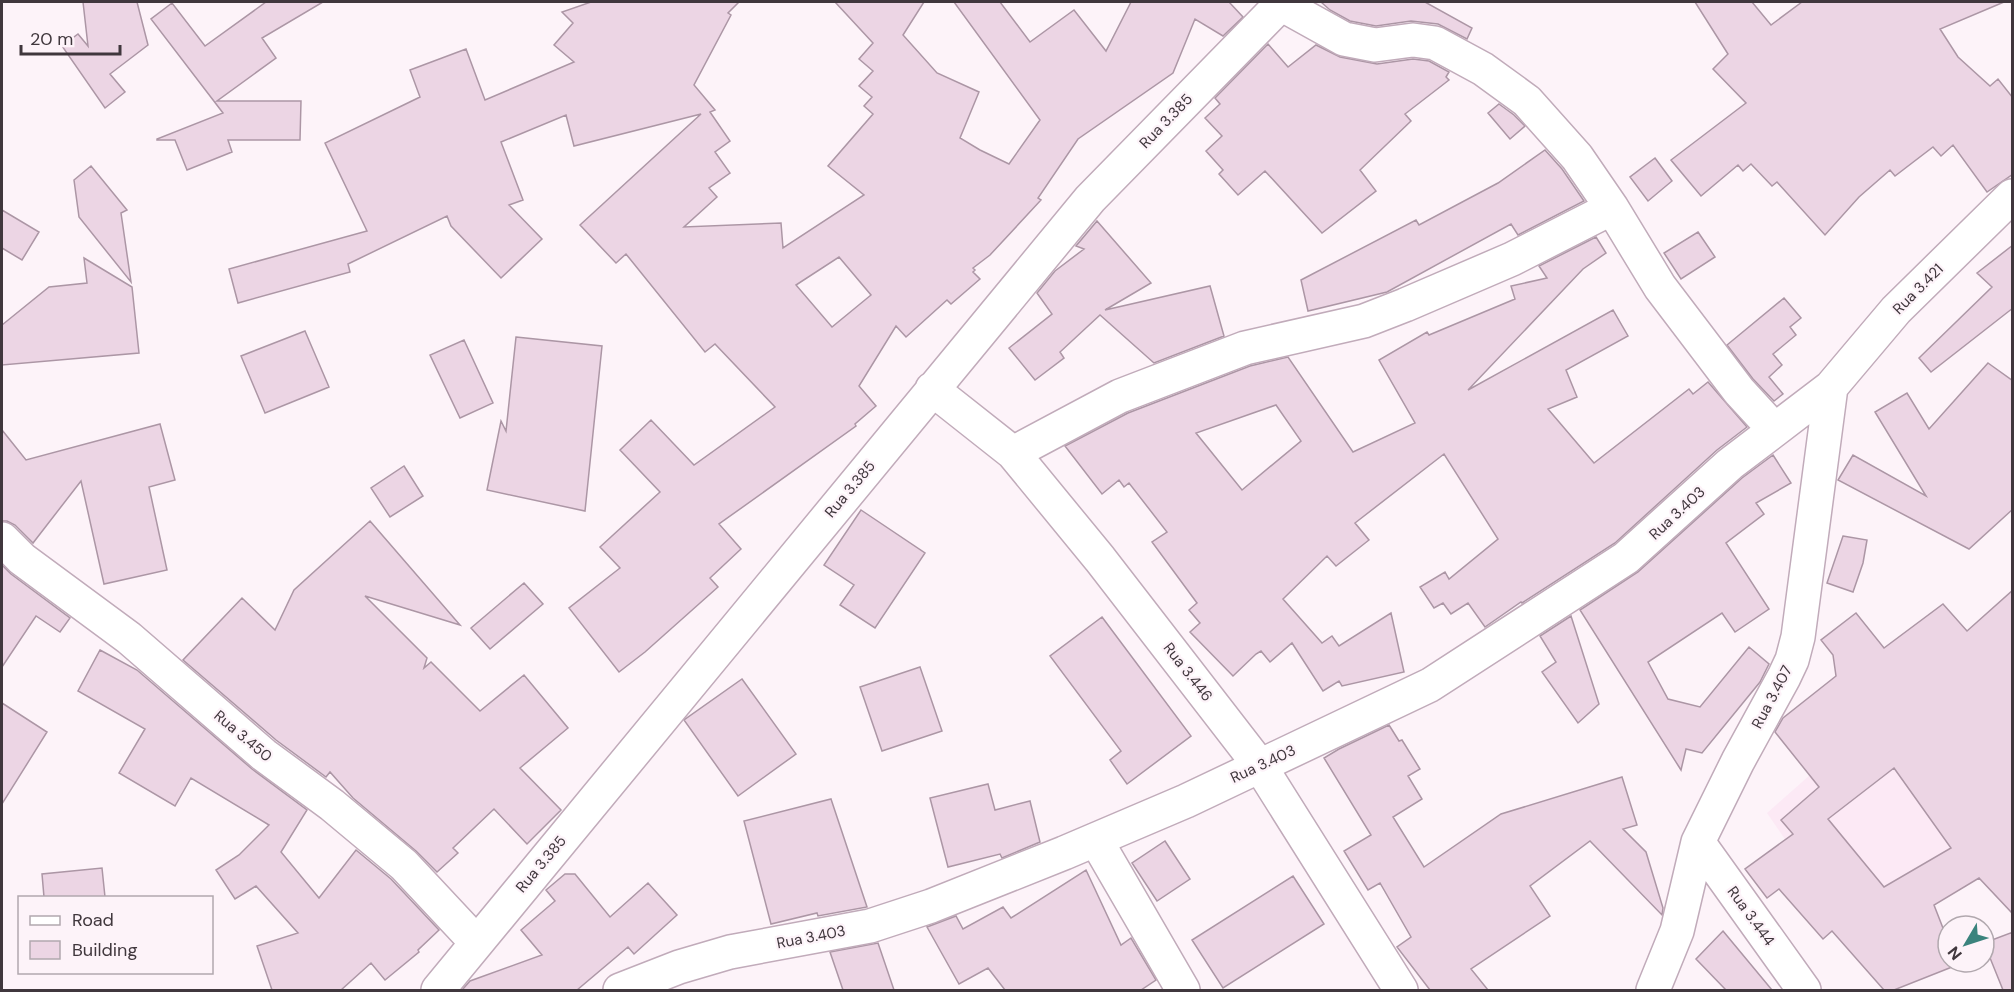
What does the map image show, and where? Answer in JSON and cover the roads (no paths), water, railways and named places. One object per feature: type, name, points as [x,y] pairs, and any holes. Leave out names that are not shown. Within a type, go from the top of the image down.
[{"type":"street","points":[[1282,3],[1344,39],[1375,45],[1413,40],[1435,43],[1483,69],[1527,101],[1577,157],[1612,208],[1660,287],[1739,391],[1774,429]]},
{"type":"street","name":"Rua 3.385","points":[[438,990],[1090,199],[1282,3]]},
{"type":"street","name":"Rua 3.421","points":[[1831,387],[1896,310],[2013,196]]},
{"type":"street","points":[[1013,453],[1120,396],[1245,348],[1364,321],[1512,259],[1612,208]]},
{"type":"street","name":"Rua 3.403","points":[[620,990],[679,967],[730,952],[880,922],[930,906],[1096,840],[1186,801],[1430,685],[1599,576],[1642,545],[1730,464],[1831,387]]},
{"type":"street","name":"Rua 3.407","points":[[1653,990],[1677,931],[1698,842],[1792,660],[1798,637],[1831,387]]},
{"type":"street","name":"Rua 3.446","points":[[932,389],[1013,453],[1100,559],[1260,766],[1401,990]]},
{"type":"street","name":"Rua 3.450","points":[[2,539],[22,559],[129,638],[264,755],[332,805],[404,865],[477,942]]},
{"type":"street","points":[[1096,840],[1183,990]]},
{"type":"street","name":"Rua 3.444","points":[[1698,842],[1804,990]]}]
